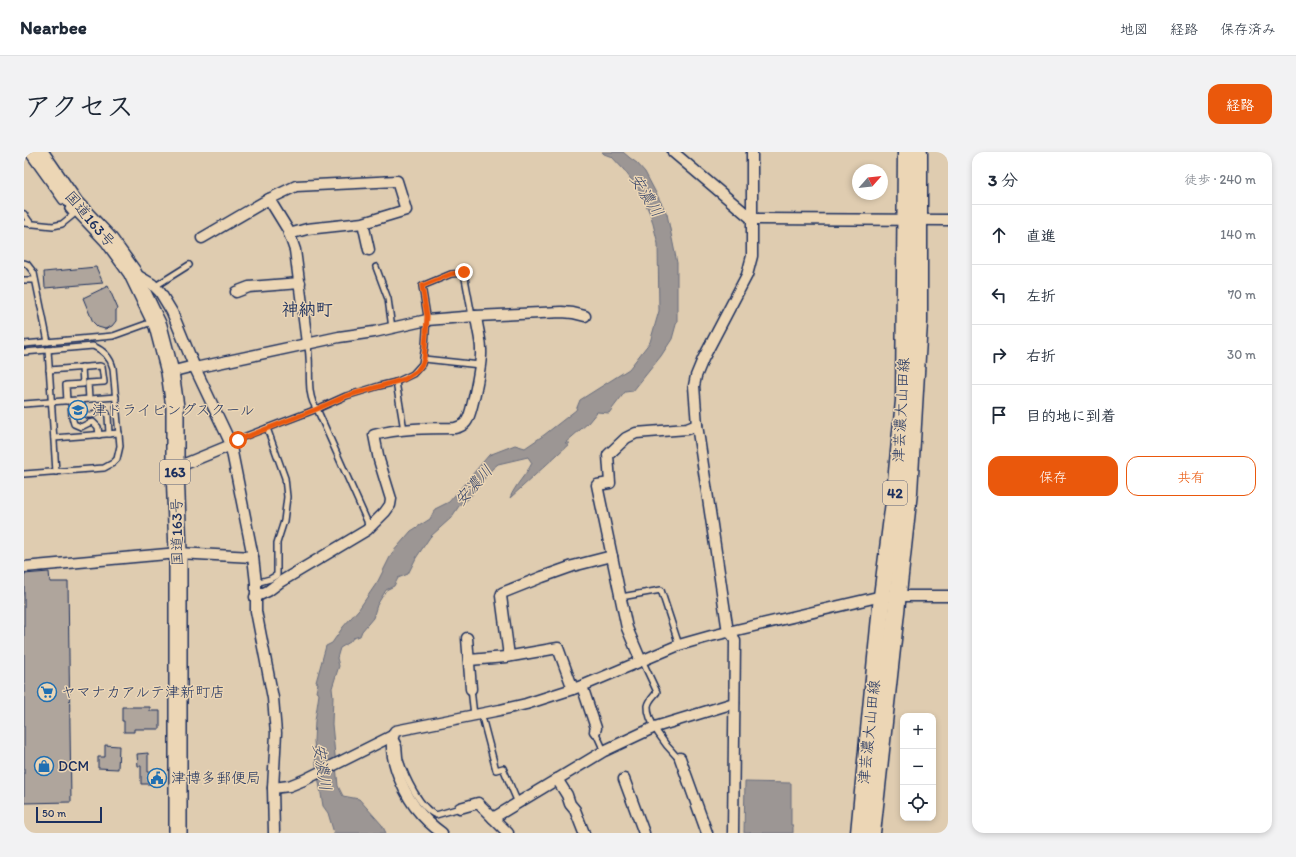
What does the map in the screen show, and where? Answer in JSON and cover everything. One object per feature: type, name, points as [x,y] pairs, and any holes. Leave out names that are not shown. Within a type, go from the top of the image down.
[{"type":"highway","name":"国道163号","points":[[39,152],[74,203],[109,240],[132,272],[162,338],[170,372],[175,407],[175,468],[178,553],[178,833]]},
{"type":"main road","name":"津芸濃大山田線","points":[[906,152],[912,220]]},
{"type":"main road","name":"津芸濃大山田線","points":[[872,833],[889,670],[890,596],[894,502],[904,401],[912,220],[919,152]]},
{"type":"main road","name":"津芸濃大山田線","points":[[859,833],[890,596]]},
{"type":"street","points":[[673,152],[752,219],[948,220]]},
{"type":"street","points":[[733,833],[735,641],[733,636],[728,632],[697,425],[694,380],[703,359],[748,275],[752,256],[752,152]]},
{"type":"street","points":[[202,238],[269,199],[296,186],[397,181],[406,210],[362,223],[307,230],[290,234]]},
{"type":"street","points":[[269,199],[290,234],[295,250],[307,344]]},
{"type":"street","points":[[362,223],[369,250]]},
{"type":"street","points":[[132,272],[160,292],[172,312],[230,444],[253,557],[256,583],[256,611],[273,705],[276,733],[273,788],[274,833]]},
{"type":"street","points":[[236,292],[249,287],[300,283]]},
{"type":"street","points":[[170,372],[427,320],[474,316],[567,312],[585,316]]},
{"type":"street","points":[[255,597],[268,591],[280,582],[368,528],[385,512],[390,505],[391,498],[379,460],[374,435],[404,430],[455,428],[464,424],[470,413],[480,365],[481,350],[474,316]]},
{"type":"street","points":[[642,660],[628,634],[597,485],[610,483],[608,454],[626,438],[633,434],[687,429],[697,425]]},
{"type":"street","points":[[175,468],[230,444]]},
{"type":"street","points":[[24,567],[178,553],[253,557]]},
{"type":"street","points":[[509,656],[503,620],[502,593],[573,566],[612,556]]},
{"type":"street","points":[[273,788],[289,786],[304,780],[392,736],[395,731],[526,704],[578,688],[642,660],[696,639],[782,620],[865,599],[890,596],[948,596]]},
{"type":"street","points":[[467,638],[470,660],[471,689]]},
{"type":"street","points":[[470,660],[509,656],[558,648],[596,728],[595,731]]},
{"type":"street","points":[[494,818],[604,751],[655,727],[734,703]]},
{"type":"street","points":[[392,736],[392,753],[397,771],[410,798],[425,818],[442,833]]},
{"type":"street","points":[[680,758],[707,833]]},
{"type":"street","points":[[557,779],[570,804],[575,810],[584,833]]},
{"type":"street","points":[[624,779],[644,833]]},
{"type":"street","points":[[460,808],[478,802],[508,833]]},
{"type":"lane","points":[[24,223],[53,226],[62,224],[73,215],[27,152]]},
{"type":"lane","points":[[24,214],[31,224]]},
{"type":"lane","points":[[24,262],[34,273],[48,342]]},
{"type":"lane","points":[[154,287],[189,265]]},
{"type":"lane","points":[[376,267],[388,299],[392,328]]},
{"type":"lane","points":[[230,444],[346,396],[396,382],[413,374],[420,367],[424,359],[427,320],[422,286],[451,274],[464,272],[474,316]]},
{"type":"lane","points":[[24,280],[36,280]]},
{"type":"lane","points":[[24,344],[113,336],[155,321]]},
{"type":"lane","points":[[307,344],[309,349],[310,384],[314,406],[317,409],[367,521],[368,528]]},
{"type":"lane","points":[[24,352],[92,346],[102,350],[112,362],[120,446],[117,459],[108,466],[97,469],[24,474]]},
{"type":"lane","points":[[48,350],[56,472]]},
{"type":"lane","points":[[424,359],[480,365]]},
{"type":"lane","points":[[49,370],[100,366],[103,369],[104,382],[88,383],[89,399]]},
{"type":"lane","points":[[82,368],[83,384],[66,385],[72,417],[74,424],[79,427],[93,422],[98,427],[99,435]]},
{"type":"lane","points":[[396,382],[404,430]]},
{"type":"lane","points":[[24,404],[116,397]]},
{"type":"lane","points":[[81,400],[82,410],[88,415],[92,415],[99,410],[106,412],[108,416],[109,434]]},
{"type":"lane","points":[[256,583],[270,579],[277,575],[277,543],[287,506],[285,478],[267,428]]},
{"type":"lane","points":[[54,438],[119,433]]},
{"type":"lane","points":[[621,597],[661,590],[679,646]]},
{"type":"lane","points":[[642,660],[657,692],[648,706],[655,727],[664,743],[677,758],[680,758]]},
{"type":"lane","points":[[471,689],[496,770],[504,768],[518,803]]},
{"type":"lane","points":[[595,731],[604,751]]},
{"type":"lane","points":[[392,736],[397,741],[400,759],[414,791],[424,806],[436,815],[460,808]]},
{"type":"water","name":"安濃川","points":[[602,152],[623,152],[637,163],[645,172],[667,214],[677,263],[677,321],[672,339],[661,356],[633,391],[625,392],[609,413],[597,412],[588,423],[565,443],[570,443],[510,498],[532,463],[528,457],[498,464],[492,469],[469,498],[459,506],[451,518],[430,537],[416,558],[408,574],[398,578],[394,586],[386,590],[377,605],[373,618],[362,631],[360,636],[353,638],[350,642],[340,648],[337,658],[339,666],[332,688],[332,724],[338,786],[343,796],[359,799],[382,825],[386,833],[334,833],[328,813],[323,806],[314,741],[319,694],[316,692],[318,683],[316,682],[326,646],[332,643],[343,627],[359,609],[378,581],[392,553],[411,531],[430,519],[435,509],[449,502],[489,455],[515,445],[525,448],[544,435],[576,410],[580,400],[629,369],[650,342],[659,311],[658,244],[651,216],[640,191],[624,170],[612,157]]},
{"type":"water","points":[[745,782],[791,783],[791,825],[793,825],[793,833],[744,833]]},
{"type":"building","points":[[96,267],[103,283],[45,288],[44,272]]},
{"type":"building","points":[[108,286],[118,309],[116,310],[116,321],[112,326],[105,329],[98,327],[93,322],[83,298]]},
{"type":"building","name":"ヤマナカアルテ津新町店","points":[[49,572],[50,582],[68,582],[71,802],[24,803],[24,574]]},
{"type":"building","points":[[122,707],[150,707],[150,711],[160,711],[160,729],[134,729],[134,732],[124,732]]},
{"type":"building","points":[[105,745],[119,746],[118,769],[98,768],[98,757],[105,757]]},
{"type":"building","points":[[148,753],[148,772],[163,772],[163,784],[141,784],[141,766],[138,766],[137,754]]},
{"type":"place","name":"津ドライビングスクール","points":[[78,410]]},
{"type":"place","name":"ヤマナカアルテ津新町店","points":[[47,692]]},
{"type":"place","name":"DCM","points":[[44,766]]},
{"type":"place","name":"津博多郵便局","points":[[157,778]]},
{"type":"district","name":"神納町","points":[[307,309]]},
{"type":"route","points":[[238,440],[346,396],[396,382],[413,374],[420,367],[424,359],[427,316],[422,286],[451,274],[464,272]]}]
